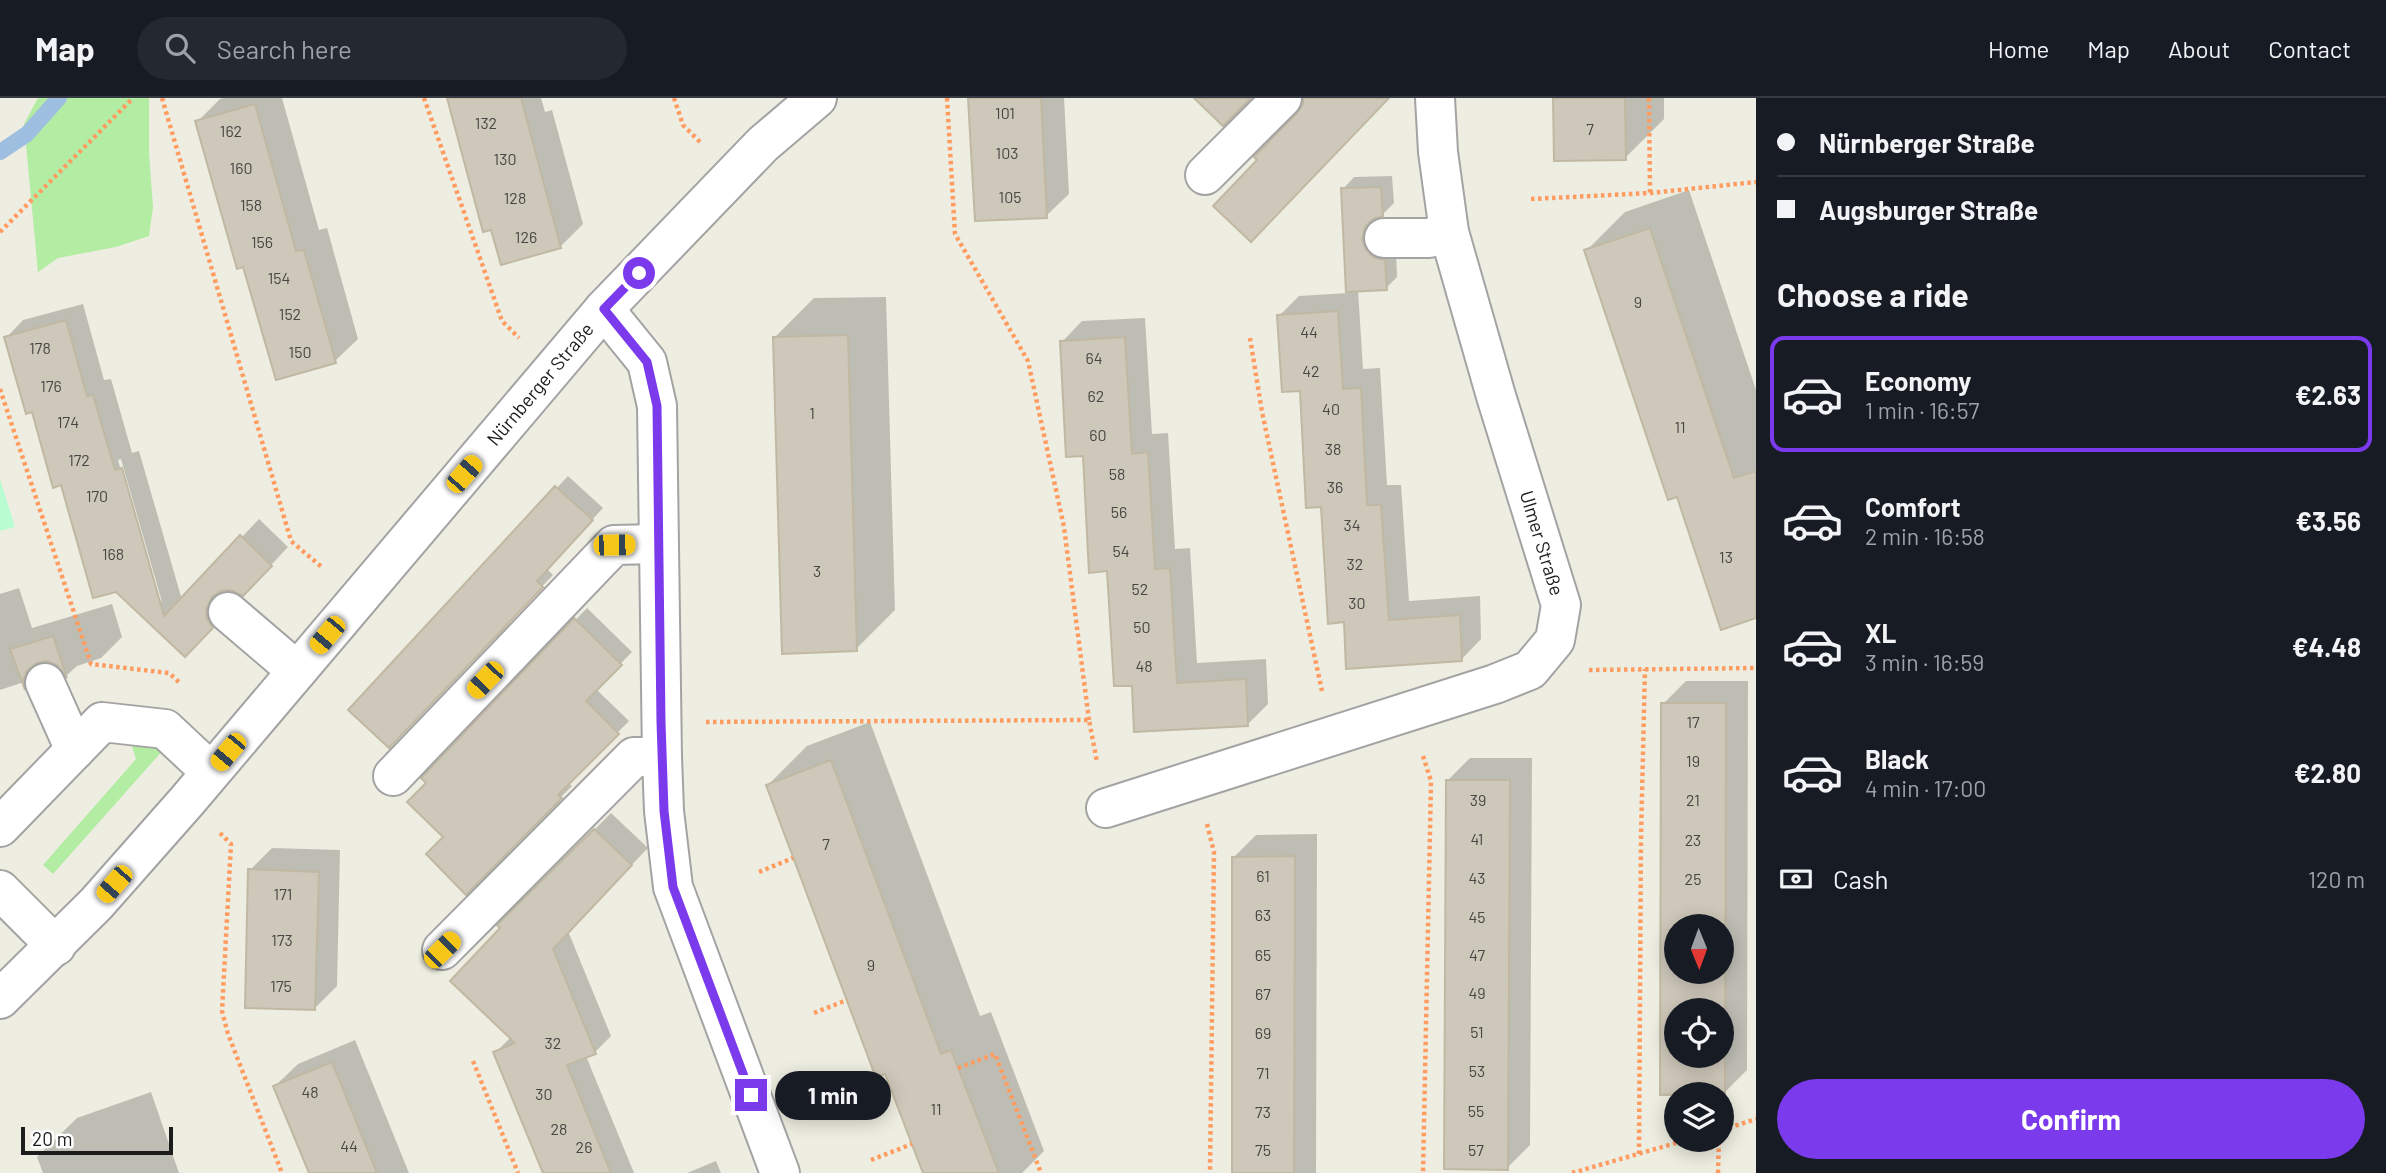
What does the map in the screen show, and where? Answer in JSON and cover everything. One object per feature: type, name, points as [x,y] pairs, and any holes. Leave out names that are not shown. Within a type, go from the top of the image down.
[{"type":"street","name":"Nürnberger Straße","points":[[0,999],[96,904],[199,787],[604,309],[763,144],[817,98]]},
{"type":"street","points":[[1205,175],[1282,98]]},
{"type":"street","name":"Ulmer Straße","points":[[1106,808],[1494,684],[1530,670],[1555,640],[1562,605],[1496,396],[1449,232],[1438,152],[1435,98]]},
{"type":"street","points":[[1384,238],[1429,238],[1449,232]]},
{"type":"street","points":[[604,309],[647,362],[657,406],[664,811],[673,887],[780,1173]]},
{"type":"street","points":[[393,776],[614,545],[659,544]]},
{"type":"street","points":[[228,612],[297,671]]},
{"type":"street","points":[[45,683],[75,750]]},
{"type":"street","points":[[0,827],[102,722],[165,729],[199,787]]},
{"type":"street","points":[[442,950],[634,757],[662,739]]},
{"type":"street","points":[[0,890],[55,946]]},
{"type":"path","points":[[0,232],[133,98]]},
{"type":"path","points":[[162,98],[291,541],[332,576]]},
{"type":"path","points":[[424,98],[502,321],[525,344]]},
{"type":"path","points":[[674,98],[683,125],[706,147]]},
{"type":"path","points":[[947,98],[955,234],[1028,361],[1064,527],[1089,720],[1106,808]]},
{"type":"path","points":[[1649,98],[1650,193]]},
{"type":"path","points":[[1531,199],[1650,193],[1756,181]]},
{"type":"path","points":[[1250,338],[1262,412],[1332,736]]},
{"type":"path","points":[[0,389],[91,664],[169,673],[187,688]]},
{"type":"path","points":[[1530,670],[1756,667]]},
{"type":"path","points":[[1639,1154],[1645,669]]},
{"type":"path","points":[[1409,712],[1431,781],[1423,1173]]},
{"type":"path","points":[[662,739],[1089,720]]},
{"type":"path","points":[[199,787],[231,844],[222,1011],[228,1034],[282,1173]]},
{"type":"path","points":[[1205,815],[1214,852],[1210,1173]]},
{"type":"path","points":[[759,872],[793,858]]},
{"type":"path","points":[[814,1013],[847,1000]]},
{"type":"path","points":[[958,1068],[996,1054],[1041,1173]]},
{"type":"path","points":[[473,1061],[518,1173]]},
{"type":"path","points":[[1734,1126],[1756,1119]]},
{"type":"path","points":[[871,1160],[912,1143]]},
{"type":"path","points":[[1572,1173],[1664,1147]]},
{"type":"path","points":[[1718,1173],[1719,1152]]},
{"type":"green space","points":[[38,98],[149,98],[153,207],[149,236],[116,247],[58,258],[38,272],[24,124]]},
{"type":"green space","points":[[0,479],[15,527],[0,531]]},
{"type":"green space","points":[[130,741],[164,749],[53,874],[43,865],[136,759]]},
{"type":"building","points":[[447,98],[521,98],[561,248],[501,265],[491,230],[483,232]]},
{"type":"building","points":[[968,98],[1041,98],[1047,218],[975,221]]},
{"type":"building","points":[[1194,98],[1251,98],[1223,126]]},
{"type":"building","points":[[1303,98],[1389,98],[1251,242],[1213,206],[1257,160],[1254,157],[1297,113],[1303,104]]},
{"type":"building","points":[[1553,98],[1625,98],[1626,160],[1554,161]]},
{"type":"building","points":[[255,104],[296,251],[304,250],[336,363],[276,380],[243,267],[237,269],[195,121]]},
{"type":"building","points":[[1381,187],[1383,216],[1373,219],[1365,227],[1362,239],[1365,248],[1373,257],[1385,260],[1387,290],[1346,292],[1341,188]]},
{"type":"building","points":[[1650,228],[1734,478],[1756,471],[1756,618],[1721,630],[1677,497],[1668,500],[1584,250]]},
{"type":"building","points":[[1338,311],[1343,389],[1361,388],[1367,505],[1381,505],[1389,620],[1460,615],[1462,661],[1346,669],[1344,622],[1328,624],[1321,507],[1306,508],[1300,391],[1282,392],[1277,315]]},
{"type":"building","points":[[66,320],[87,396],[93,395],[115,470],[122,468],[164,616],[240,535],[272,566],[243,596],[231,590],[221,591],[212,597],[206,609],[207,619],[213,628],[185,657],[116,592],[93,598],[61,485],[53,488],[32,412],[26,414],[4,337]]},
{"type":"building","points":[[848,335],[857,651],[782,654],[773,337]]},
{"type":"building","points":[[1125,337],[1132,454],[1148,452],[1155,569],[1170,568],[1177,683],[1246,679],[1248,726],[1134,732],[1132,686],[1114,686],[1107,571],[1089,573],[1083,456],[1066,457],[1060,341]]},
{"type":"building","points":[[555,486],[593,520],[537,581],[543,587],[389,748],[348,710]]},
{"type":"building","points":[[574,618],[622,665],[586,701],[619,734],[558,795],[562,798],[466,895],[426,854],[443,837],[407,802],[426,783],[421,778]]},
{"type":"building","points":[[53,636],[67,678],[57,665],[47,661],[37,663],[27,671],[23,680],[25,690],[10,649]]},
{"type":"building","points":[[1661,703],[1726,703],[1725,914],[1664,914],[1664,984],[1725,984],[1725,998],[1664,998],[1664,1068],[1725,1068],[1725,1082],[1664,1082],[1664,1095],[1660,1095]]},
{"type":"building","points":[[831,760],[941,1054],[951,1050],[999,1173],[923,1173],[885,1074],[876,1078],[766,785]]},
{"type":"building","points":[[1446,780],[1510,780],[1508,1170],[1444,1169]]},
{"type":"building","points":[[594,829],[632,865],[553,949],[596,1054],[567,1065],[611,1173],[543,1173],[493,1052],[515,1043],[450,981],[500,928],[497,925]]},
{"type":"building","points":[[1295,856],[1294,1173],[1232,1173],[1232,857]]},
{"type":"building","points":[[248,869],[319,872],[315,1010],[245,1008]]},
{"type":"building","points":[[332,1062],[377,1173],[309,1173],[273,1086]]},
{"type":"waterway","points":[[0,152],[27,134],[59,98]]},
{"type":"route","points":[[639,273],[604,309],[647,362],[657,406],[661,722],[664,811],[673,887],[751,1095]]}]
